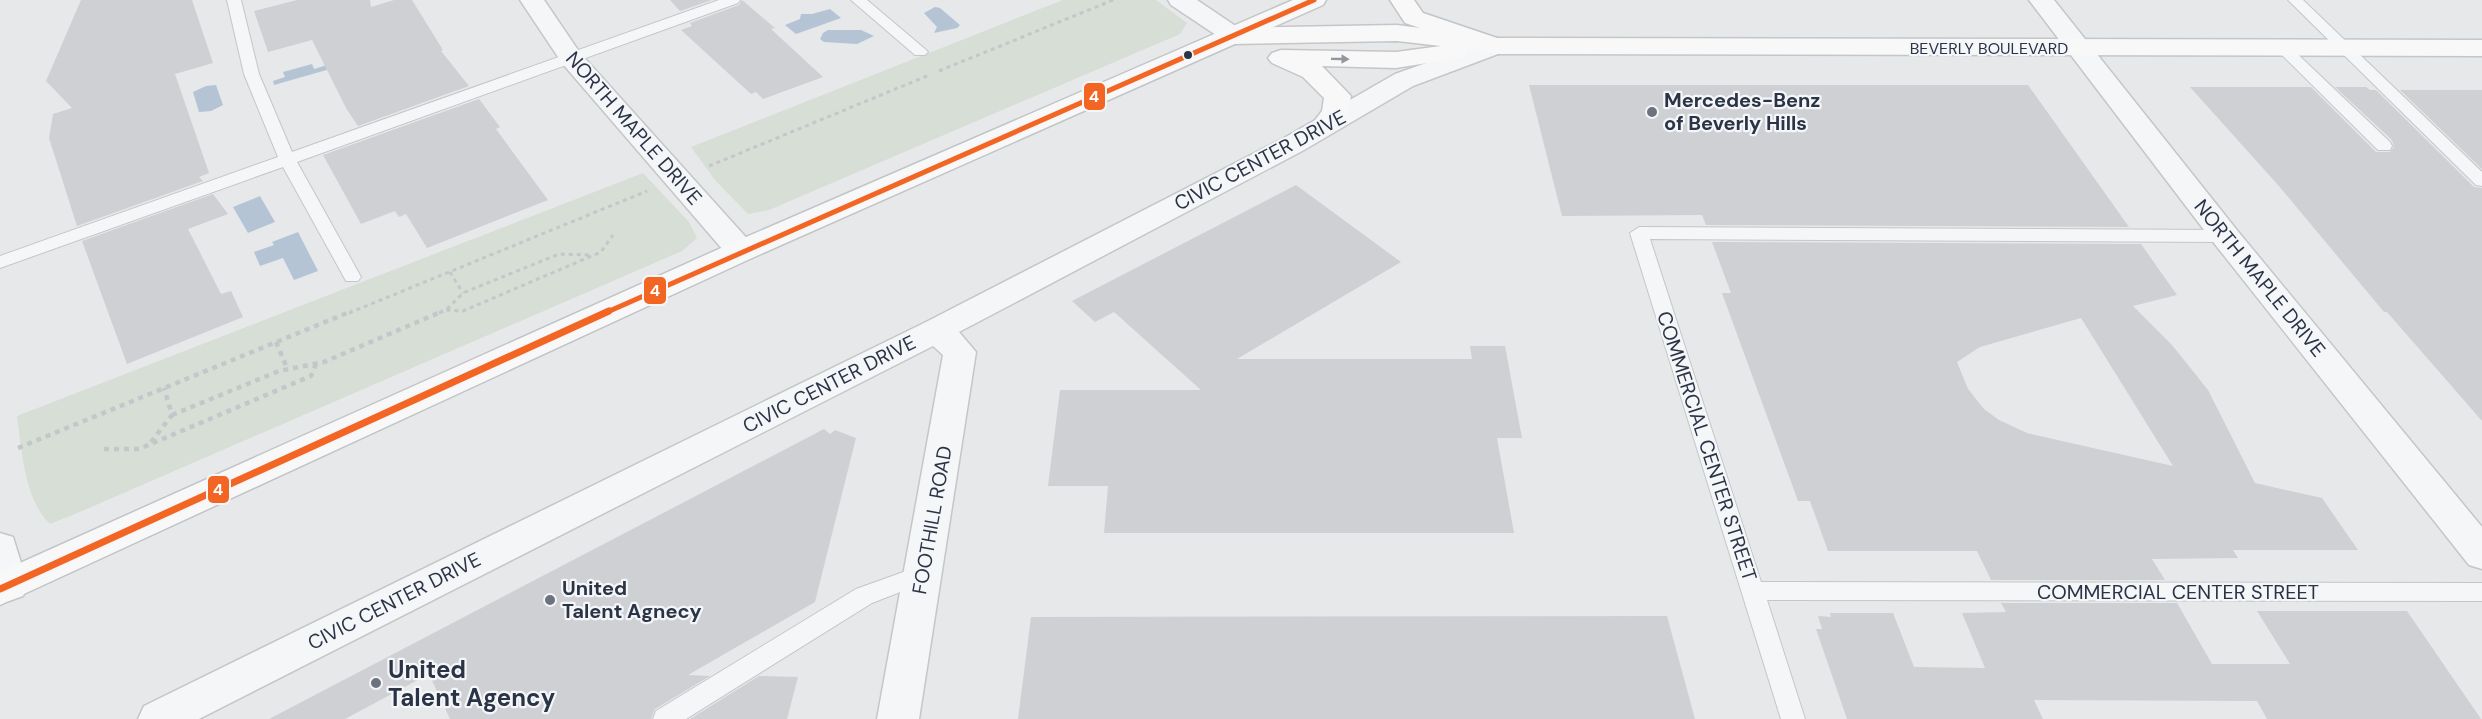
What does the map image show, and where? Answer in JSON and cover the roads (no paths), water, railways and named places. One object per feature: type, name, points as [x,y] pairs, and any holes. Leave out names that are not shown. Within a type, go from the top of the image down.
[{"type":"main road","points":[[5,587],[741,251],[1314,0]]},
{"type":"main road","points":[[1402,0],[1414,18],[1497,46]]},
{"type":"main road","name":"BEVERLY BOULEVARD","points":[[1234,36],[1397,33],[1497,46],[2482,48]]},
{"type":"main road","name":"BEVERLY BOULEVARD","points":[[1234,36],[1281,58],[1396,60],[1497,46]]},
{"type":"main road","points":[[1281,58],[1312,71],[1338,96],[1335,112],[1323,128]]},
{"type":"street","name":"NORTH MAPLE DRIVE","points":[[532,0],[571,58],[741,251]]},
{"type":"street","points":[[1180,0],[1234,36]]},
{"type":"street","name":"NORTH MAPLE DRIVE","points":[[2041,0],[2225,236],[2482,554]]},
{"type":"street","points":[[1323,128],[1354,125],[1386,111],[1441,83],[1497,46]]},
{"type":"street","name":"CIVIC CENTER DRIVE","points":[[159,719],[937,330],[1323,128]]},
{"type":"street","name":"FOOTHILL ROAD","points":[[898,719],[960,352],[937,330]]},
{"type":"street","points":[[0,548],[5,587]]},
{"type":"lane","points":[[234,0],[256,88],[286,160],[352,277]]},
{"type":"lane","points":[[0,262],[733,0]]},
{"type":"lane","points":[[858,0],[920,52]]},
{"type":"lane","points":[[2295,0],[2482,181]]},
{"type":"lane","points":[[2283,48],[2384,146]]},
{"type":"lane","name":"COMMERCIAL CENTER STREET","points":[[2225,236],[1640,233],[1754,591],[2482,592]]},
{"type":"lane","points":[[665,719],[864,596],[923,574]]},
{"type":"lane","points":[[1754,591],[1794,719]]},
{"type":"water","points":[[935,7],[940,8],[960,25],[957,28],[934,33],[937,27],[924,13]]},
{"type":"water","points":[[830,9],[841,18],[796,34],[785,25],[800,19],[801,14],[812,14]]},
{"type":"water","points":[[828,30],[861,30],[874,36],[857,44],[824,42],[820,39]]},
{"type":"water","points":[[312,64],[314,69],[327,65],[330,69],[274,85],[273,81],[285,77],[283,72]]},
{"type":"water","points":[[216,85],[223,105],[211,111],[199,112],[193,92],[206,86]]},
{"type":"water","points":[[260,196],[275,222],[248,233],[233,207]]},
{"type":"water","points":[[298,232],[318,271],[294,280],[283,258],[260,266],[254,252],[274,245],[272,242]]},
{"type":"place","name":"Mercedes-Benz of Beverly Hills","points":[[1652,112]]},
{"type":"place","name":"United Talent Agnecy","points":[[550,600]]},
{"type":"place","name":"United Talent Agency","points":[[376,683]]}]
